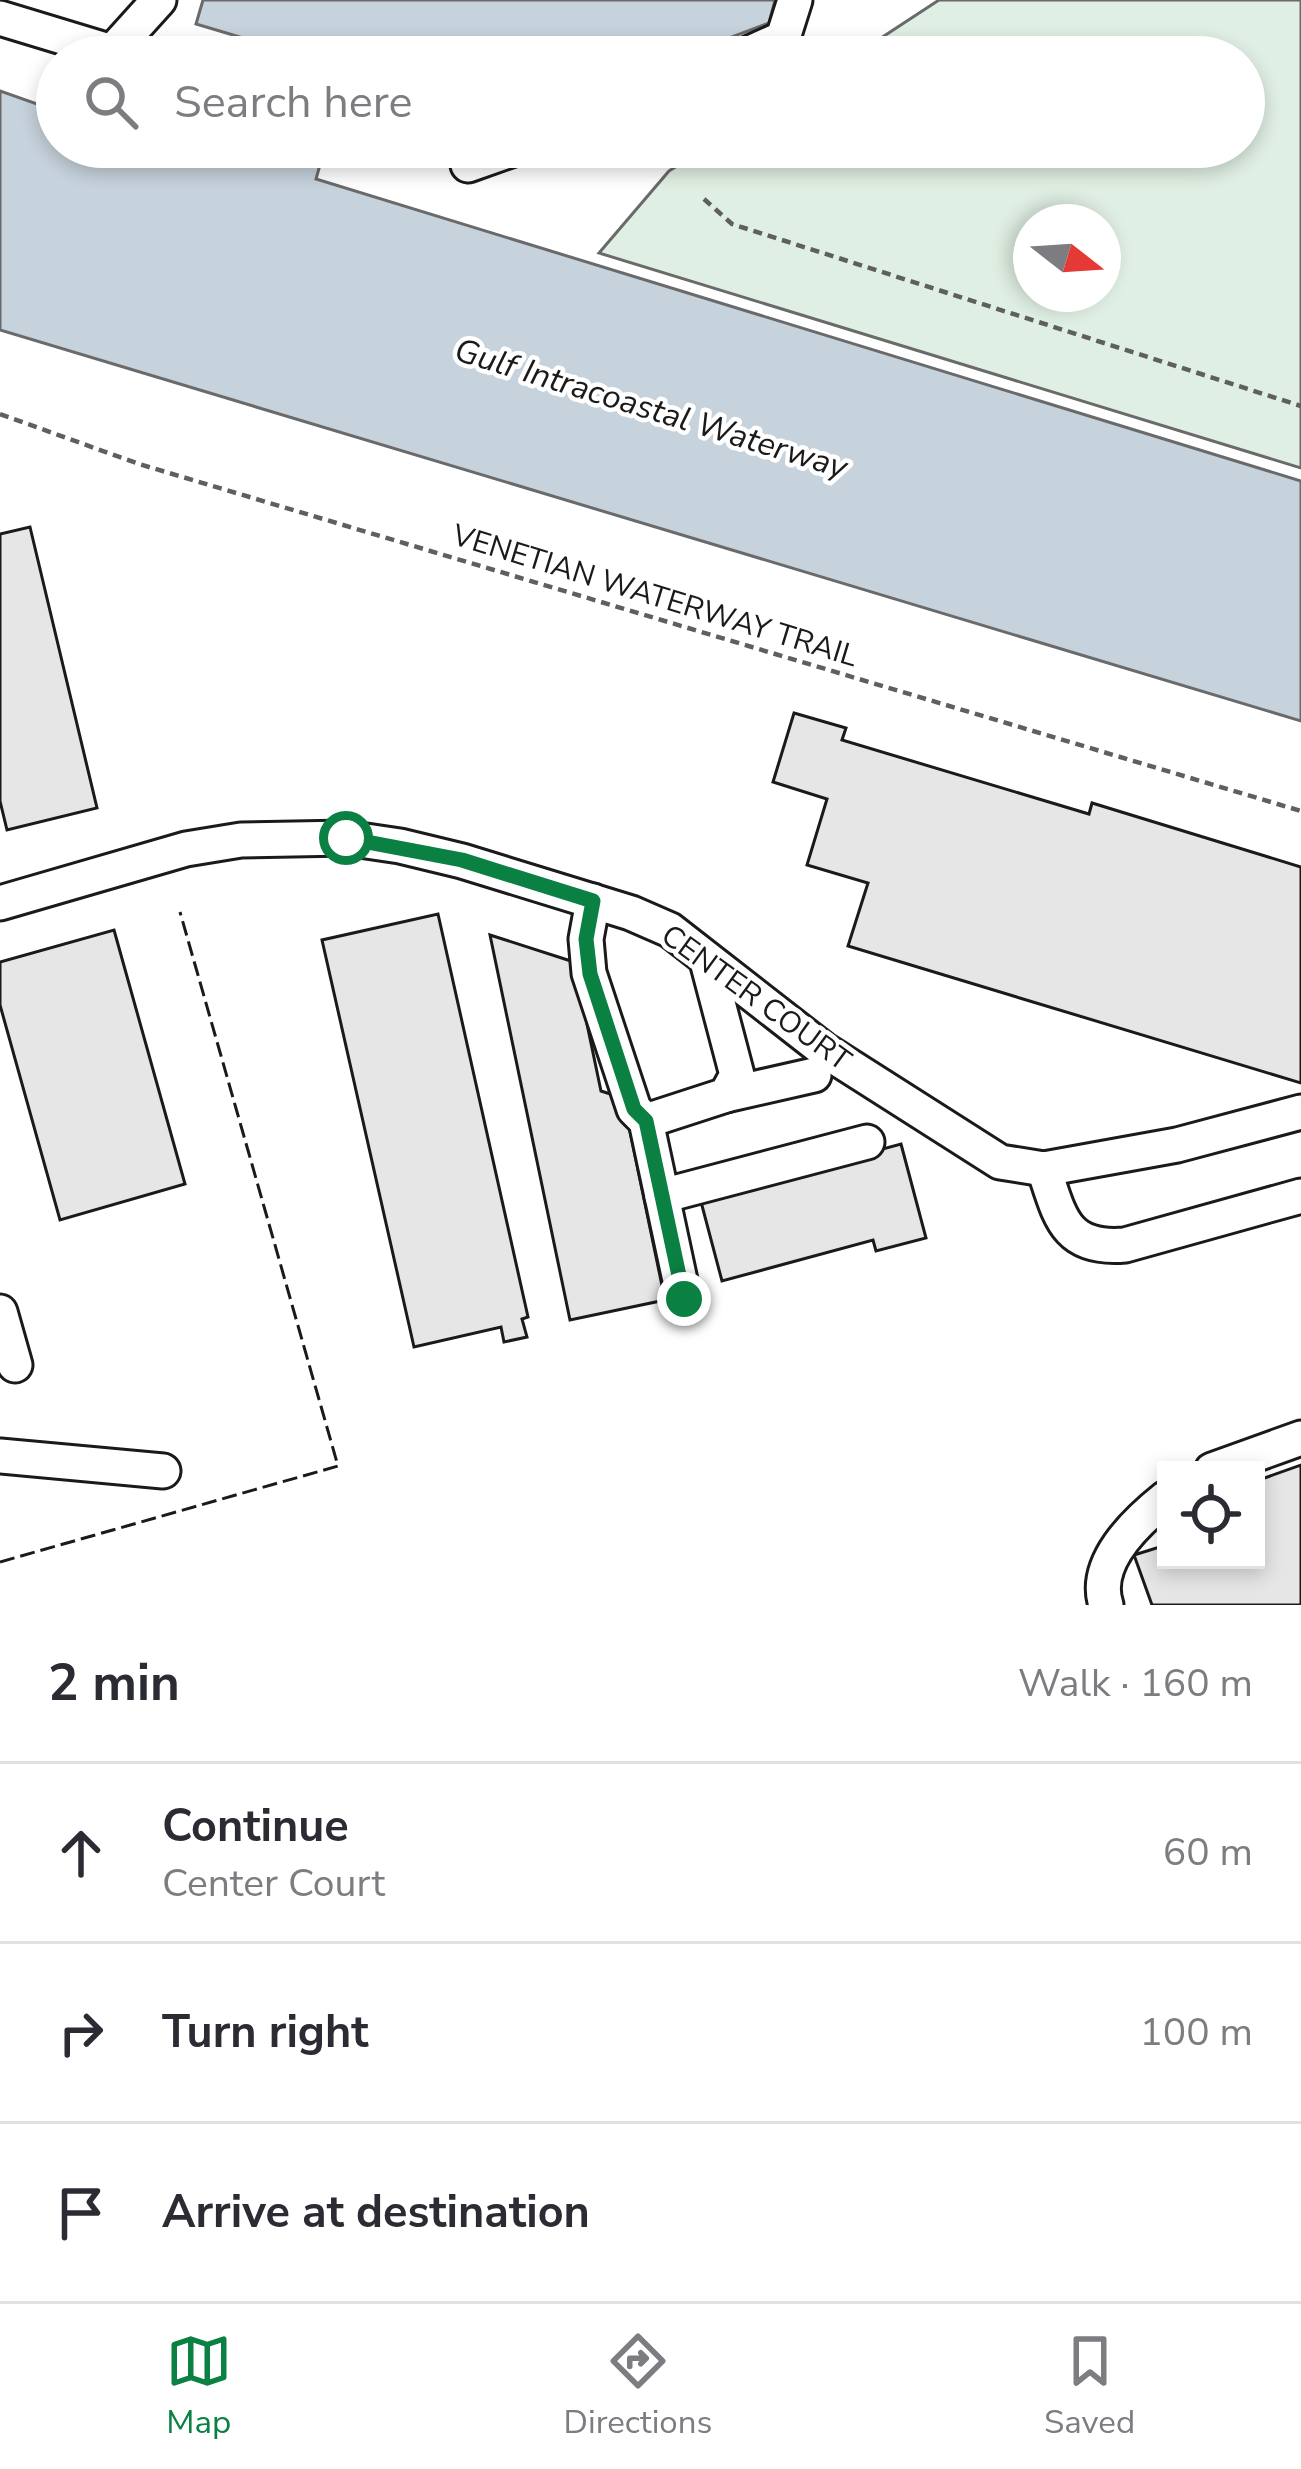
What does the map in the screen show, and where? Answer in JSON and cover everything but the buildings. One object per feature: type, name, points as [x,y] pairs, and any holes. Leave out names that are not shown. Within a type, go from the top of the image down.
[{"type":"street","points":[[126,36],[159,0]]},
{"type":"street","points":[[783,36],[795,0]]},
{"type":"street","points":[[0,18],[59,36]]},
{"type":"street","name":"CENTER COURT","points":[[0,903],[186,848],[288,836],[400,846],[462,860],[670,930],[824,1050],[953,1135],[1000,1162],[1059,1166]]},
{"type":"street","points":[[593,901],[586,939],[590,974],[634,1109],[646,1121],[684,1299]]},
{"type":"street","points":[[707,962],[737,1075],[726,1095]]},
{"type":"street","points":[[646,1121],[726,1095],[814,1076]]},
{"type":"street","points":[[1301,1112],[1177,1145],[1059,1166],[1062,1222],[1079,1239],[1103,1247],[1301,1196]]},
{"type":"street","points":[[662,1196],[867,1142]]},
{"type":"street","points":[[0,1312],[15,1365]]},
{"type":"street","points":[[1237,1461],[1301,1438]]},
{"type":"street","points":[[0,1456],[163,1471]]},
{"type":"street","points":[[1105,1600],[1105,1571],[1124,1539],[1157,1507]]},
{"type":"path","points":[[704,199],[731,224],[1301,406]]},
{"type":"path","name":"VENETIAN WATERWAY TRAIL","points":[[0,414],[140,464],[1301,811]]},
{"type":"green space","points":[[939,0],[1301,0],[1301,468],[599,253],[674,168],[1265,168],[1265,36],[884,36]]},
{"type":"water","points":[[203,0],[775,0],[769,23],[735,36],[236,36],[196,24]]},
{"type":"water","name":"Gulf Intracoastal Waterway","points":[[0,91],[36,104],[36,168],[319,168],[316,179],[1301,481],[1301,721],[0,330]]},
{"type":"fence","points":[[0,1562],[338,1466],[180,912]]},
{"type":"route","points":[[346,838],[462,860],[593,901],[586,939],[590,974],[634,1109],[646,1121],[684,1299]]}]
